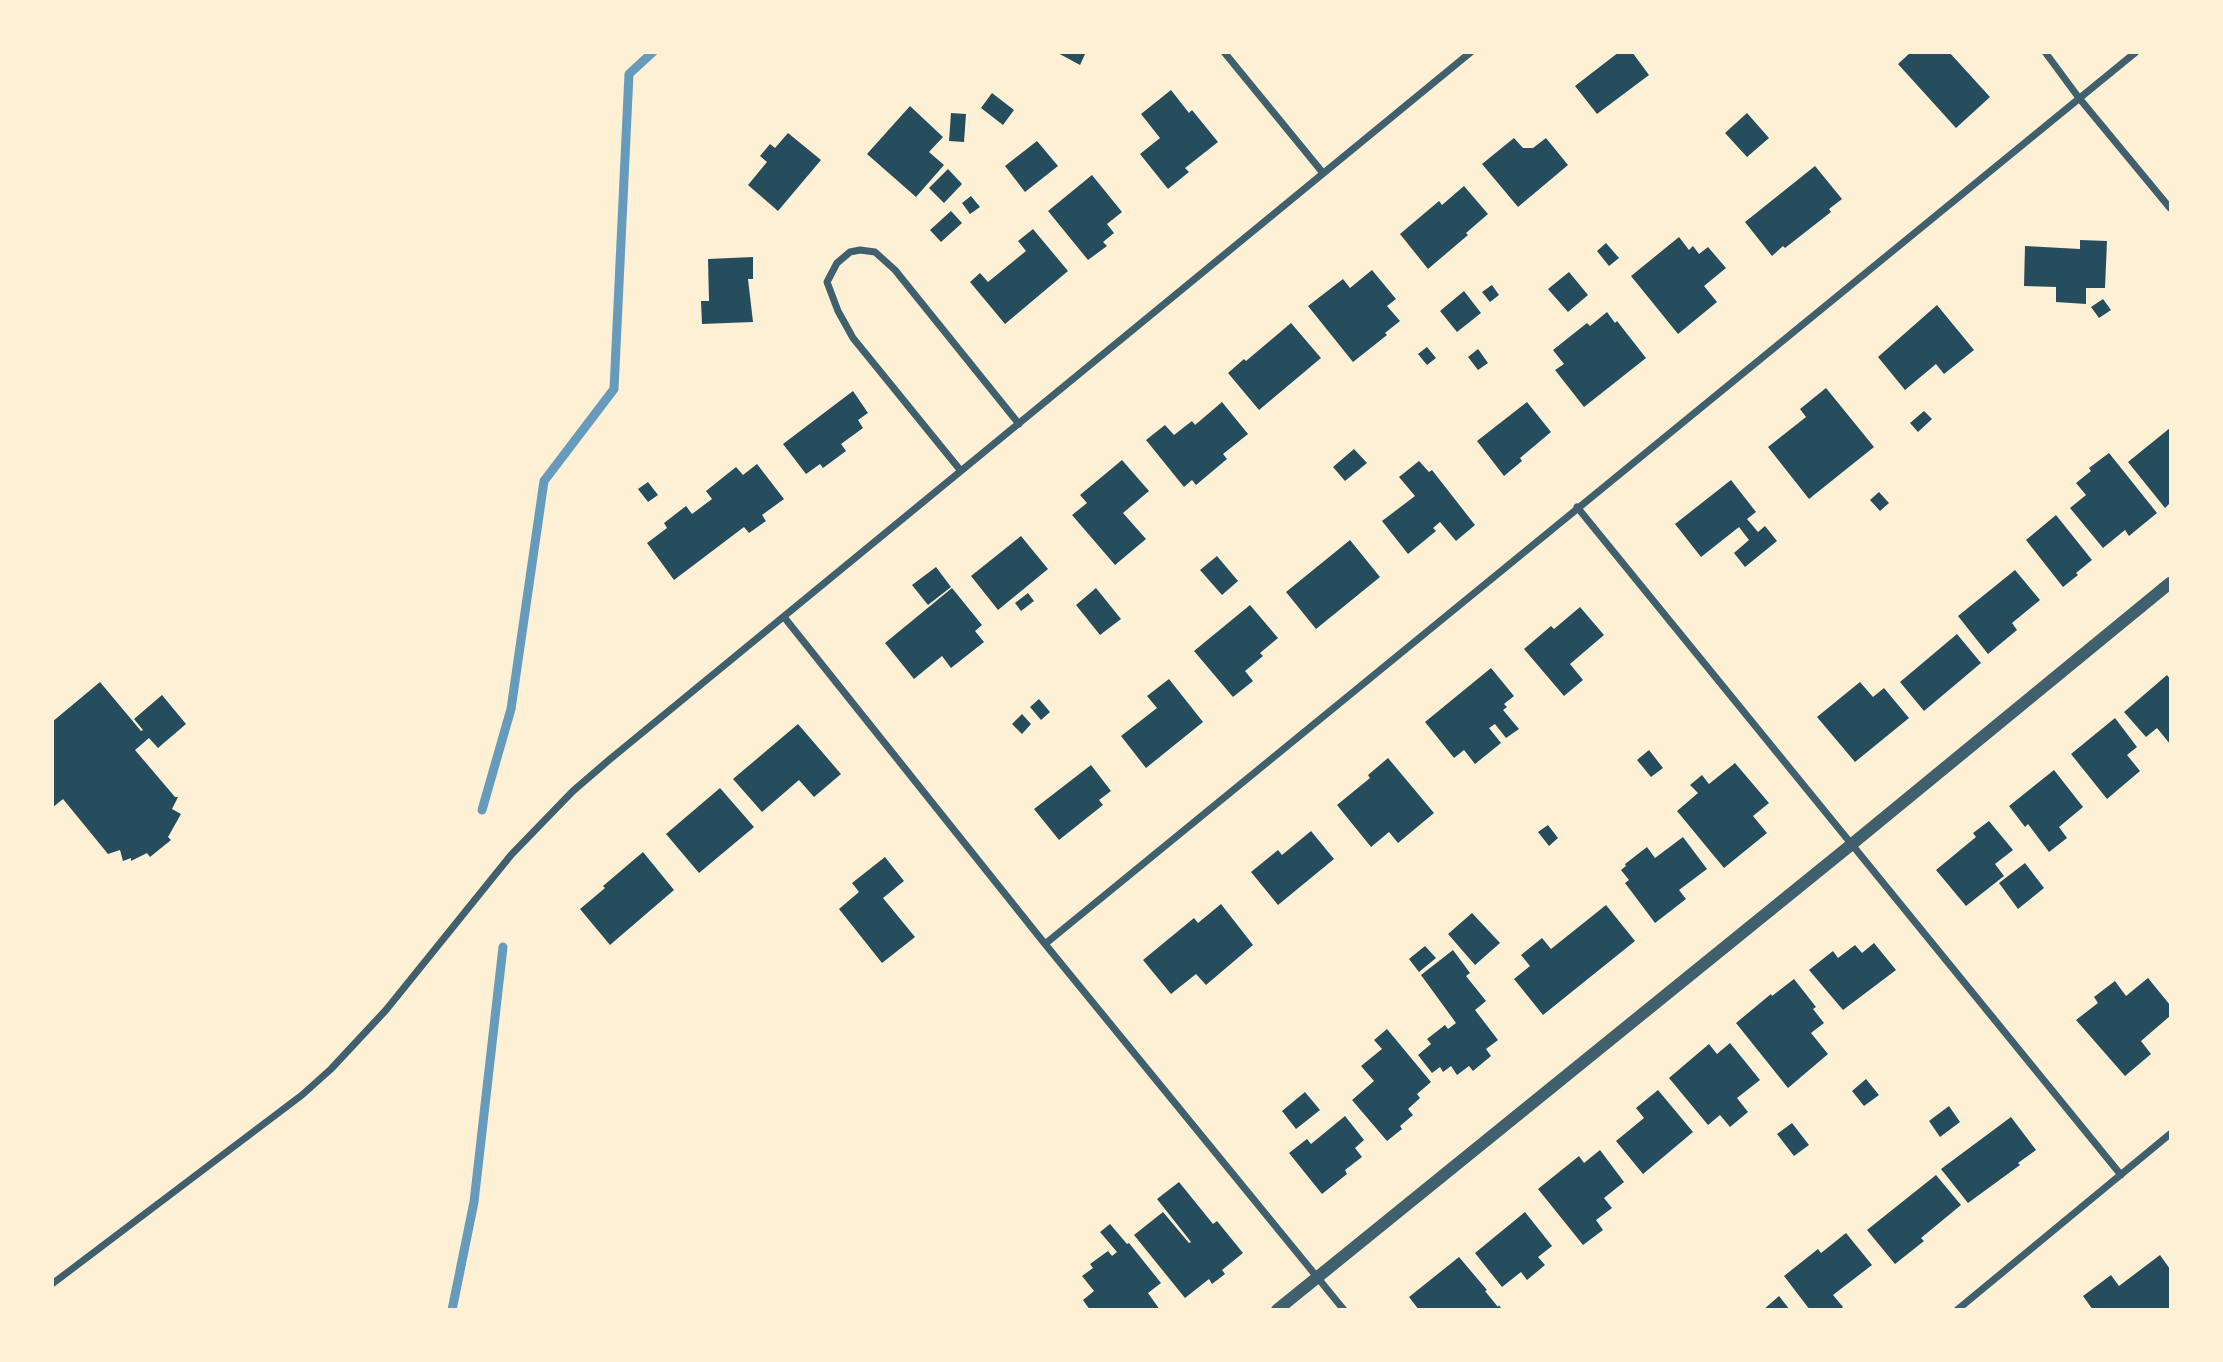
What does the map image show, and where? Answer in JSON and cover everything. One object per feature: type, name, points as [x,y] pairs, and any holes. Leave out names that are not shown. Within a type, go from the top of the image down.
[{"type":"street","points":[[1224,52],[1323,173]]},
{"type":"street","points":[[52,1284],[302,1094],[331,1069],[386,1010],[511,855],[573,791],[1471,52]]},
{"type":"street","points":[[2045,52],[2079,99],[2171,208]]},
{"type":"street","points":[[1045,944],[2136,52]]},
{"type":"street","points":[[961,471],[853,338],[838,312],[827,282],[837,263],[850,252],[875,252],[895,270],[1019,424]]},
{"type":"street","points":[[1577,507],[2121,1175]]},
{"type":"street","points":[[1277,1310],[2171,583]]},
{"type":"street","points":[[785,617],[1045,944],[1344,1310]]},
{"type":"street","points":[[1957,1310],[2171,1134]]},
{"type":"building","points":[[1056,52],[1086,52],[1080,65]]},
{"type":"building","points":[[1619,52],[1632,52],[1649,75],[1597,114],[1575,86]]},
{"type":"building","points":[[1911,52],[1949,52],[1990,97],[1956,128],[1898,64]]},
{"type":"building","points":[[1171,90],[1189,113],[1192,110],[1218,142],[1185,168],[1189,172],[1168,189],[1140,154],[1160,138],[1141,114]]},
{"type":"building","points":[[992,93],[1014,110],[1003,125],[981,108]]},
{"type":"building","points":[[910,106],[943,137],[929,152],[944,165],[916,197],[867,154]]},
{"type":"building","points":[[951,113],[966,114],[964,142],[949,141]]},
{"type":"building","points":[[1747,113],[1769,138],[1747,157],[1725,133]]},
{"type":"building","points":[[788,133],[821,160],[778,211],[748,185],[767,162],[760,156],[770,144],[775,148]]},
{"type":"building","points":[[1514,138],[1523,148],[1533,148],[1546,138],[1568,165],[1518,207],[1482,164]]},
{"type":"building","points":[[1037,141],[1058,166],[1025,192],[1005,166]]},
{"type":"building","points":[[1815,166],[1842,199],[1829,209],[1831,212],[1772,256],[1745,222]]},
{"type":"building","points":[[948,169],[962,184],[944,203],[929,188]]},
{"type":"building","points":[[1092,175],[1122,212],[1107,224],[1114,233],[1103,242],[1107,246],[1088,260],[1048,211]]},
{"type":"building","points":[[1464,186],[1488,214],[1428,269],[1400,234],[1439,201],[1442,205]]},
{"type":"building","points":[[971,196],[980,207],[970,214],[962,203]]},
{"type":"building","points":[[951,211],[962,223],[941,242],[930,230]]},
{"type":"building","points":[[1033,229],[1068,271],[1005,324],[970,282],[980,273],[988,282],[1026,251],[1018,241]]},
{"type":"building","points":[[1679,237],[1689,250],[1693,246],[1699,254],[1708,247],[1726,268],[1704,286],[1717,302],[1678,334],[1631,276]]},
{"type":"building","points":[[2080,240],[2107,241],[2105,288],[2086,288],[2086,304],[2056,302],[2056,287],[2024,286],[2025,246],[2080,249]]},
{"type":"building","points":[[1606,243],[1619,258],[1609,266],[1597,251]]},
{"type":"building","points":[[753,257],[753,279],[748,279],[753,322],[702,324],[701,301],[709,301],[708,259]]},
{"type":"building","points":[[1372,270],[1396,299],[1387,306],[1400,321],[1353,362],[1308,306],[1343,279],[1350,288]]},
{"type":"building","points":[[1569,272],[1588,295],[1568,312],[1548,289]]},
{"type":"building","points":[[1492,285],[1499,295],[1490,302],[1482,292]]},
{"type":"building","points":[[1464,291],[1481,313],[1457,332],[1440,311]]},
{"type":"building","points":[[2103,299],[2111,310],[2099,318],[2091,307]]},
{"type":"building","points":[[1937,305],[1974,350],[1944,374],[1936,364],[1905,390],[1878,357]]},
{"type":"building","points":[[1607,312],[1646,358],[1584,407],[1555,370],[1564,364],[1553,350],[1587,323],[1590,326]]},
{"type":"building","points":[[1291,323],[1321,358],[1259,410],[1228,373]]},
{"type":"building","points":[[1427,347],[1436,358],[1427,365],[1418,354]]},
{"type":"building","points":[[1478,349],[1488,363],[1478,370],[1468,357]]},
{"type":"building","points":[[1826,388],[1874,447],[1809,499],[1768,447],[1806,417],[1800,409]]},
{"type":"building","points":[[853,391],[868,413],[858,420],[863,428],[841,444],[846,451],[823,468],[820,464],[806,474],[783,444]]},
{"type":"building","points":[[1222,402],[1248,434],[1223,454],[1227,459],[1196,485],[1192,480],[1184,487],[1146,440],[1165,425],[1174,435],[1192,421],[1195,425]]},
{"type":"building","points":[[1527,402],[1551,432],[1520,458],[1522,461],[1504,476],[1477,441]]},
{"type":"building","points":[[1924,411],[1932,419],[1918,432],[1910,423]]},
{"type":"building","points":[[2170,428],[2170,503],[2165,508],[2128,462]]},
{"type":"building","points":[[1354,449],[1367,463],[1345,481],[1333,467]]},
{"type":"building","points":[[2109,453],[2157,513],[2129,536],[2125,530],[2103,548],[2070,508],[2086,495],[2076,483],[2091,471],[2089,468]]},
{"type":"building","points":[[1122,460],[1149,491],[1123,513],[1146,539],[1115,565],[1072,515],[1087,503],[1080,495]]},
{"type":"building","points":[[1419,461],[1429,472],[1432,470],[1475,525],[1456,541],[1440,522],[1433,528],[1436,531],[1408,554],[1382,521],[1415,496],[1399,477]]},
{"type":"building","points":[[757,464],[784,499],[762,515],[766,521],[749,533],[744,527],[674,580],[647,543],[667,528],[664,523],[686,506],[692,514],[712,499],[706,491],[736,467],[743,475]]},
{"type":"building","points":[[1731,480],[1756,512],[1747,519],[1758,532],[1765,526],[1777,541],[1745,567],[1734,553],[1749,540],[1739,527],[1701,557],[1675,524]]},
{"type":"building","points":[[648,482],[658,495],[648,502],[638,489]]},
{"type":"building","points":[[1879,492],[1889,503],[1880,511],[1870,500]]},
{"type":"building","points":[[2056,515],[2092,560],[2063,587],[2026,540]]},
{"type":"building","points":[[1021,536],[1048,569],[998,610],[971,576]]},
{"type":"building","points":[[1350,540],[1380,577],[1316,629],[1286,592]]},
{"type":"building","points":[[1217,556],[1238,581],[1222,595],[1200,570]]},
{"type":"building","points":[[936,567],[951,587],[928,605],[912,585]]},
{"type":"building","points":[[2015,570],[2040,600],[2012,623],[2017,630],[1988,654],[1958,616]]},
{"type":"building","points":[[952,588],[982,625],[975,631],[984,642],[951,668],[942,656],[914,679],[885,643]]},
{"type":"building","points":[[1096,588],[1121,619],[1100,635],[1076,605]]},
{"type":"building","points":[[1028,593],[1034,601],[1021,611],[1015,603]]},
{"type":"building","points":[[1250,605],[1278,638],[1260,653],[1263,656],[1245,671],[1253,681],[1233,697],[1194,651]]},
{"type":"building","points":[[1580,607],[1604,635],[1570,664],[1583,680],[1564,696],[1524,649],[1551,626],[1554,629]]},
{"type":"building","points":[[1957,634],[1981,663],[1924,711],[1900,682]]},
{"type":"building","points":[[1491,668],[1514,696],[1504,704],[1507,707],[1503,710],[1519,729],[1506,738],[1495,724],[1489,728],[1501,743],[1475,764],[1464,750],[1454,758],[1425,722]]},
{"type":"building","points":[[2167,675],[2170,679],[2170,744],[2157,728],[2146,737],[2124,712]]},
{"type":"building","points":[[1169,679],[1203,722],[1146,768],[1121,736],[1157,708],[1147,696]]},
{"type":"building","points":[[100,682],[141,731],[143,730],[134,719],[162,695],[186,724],[158,748],[149,738],[135,750],[175,797],[178,797],[172,809],[181,814],[168,837],[171,840],[150,857],[147,853],[131,861],[131,858],[123,861],[120,850],[108,854],[63,799],[52,808],[52,722]]},
{"type":"building","points":[[1860,682],[1873,697],[1884,688],[1909,718],[1855,762],[1817,717]]},
{"type":"building","points":[[1039,699],[1050,712],[1041,720],[1030,707]]},
{"type":"building","points":[[1022,714],[1031,724],[1022,734],[1012,724]]},
{"type":"building","points":[[2115,718],[2137,747],[2127,755],[2140,771],[2107,799],[2071,754]]},
{"type":"building","points":[[798,724],[841,774],[814,797],[799,780],[762,812],[733,779]]},
{"type":"building","points":[[1649,750],[1663,768],[1651,777],[1637,760]]},
{"type":"building","points":[[1388,758],[1434,813],[1398,843],[1389,832],[1371,847],[1337,805],[1370,778],[1368,775]]},
{"type":"building","points":[[1735,763],[1769,803],[1753,816],[1767,833],[1724,868],[1677,811],[1698,793],[1690,785],[1702,775],[1709,784]]},
{"type":"building","points":[[1091,765],[1111,791],[1099,800],[1103,805],[1059,840],[1034,809]]},
{"type":"building","points":[[2054,770],[2083,807],[2059,827],[2067,838],[2049,852],[2028,824],[2025,827],[2009,806]]},
{"type":"building","points":[[720,788],[754,827],[699,873],[666,834]]},
{"type":"building","points":[[1989,821],[2013,850],[1995,864],[2004,876],[1966,906],[1936,870],[1976,837],[1973,833]]},
{"type":"building","points":[[1548,825],[1558,838],[1549,846],[1538,832]]},
{"type":"building","points":[[1311,831],[1334,859],[1278,905],[1251,872],[1278,850],[1282,855]]},
{"type":"building","points":[[1683,837],[1707,869],[1679,890],[1686,899],[1655,923],[1625,883],[1629,880],[1621,870],[1647,847],[1655,858]]},
{"type":"building","points":[[643,852],[674,890],[610,945],[580,909]]},
{"type":"building","points":[[885,857],[904,881],[883,898],[915,937],[882,963],[839,909],[859,892],[852,883]]},
{"type":"building","points":[[2025,863],[2044,888],[2018,909],[1999,883]]},
{"type":"building","points":[[1221,904],[1253,945],[1206,985],[1196,974],[1171,994],[1143,960],[1194,918],[1198,923]]},
{"type":"building","points":[[1606,905],[1635,941],[1543,1015],[1514,979],[1530,966],[1521,955],[1542,938],[1551,949]]},
{"type":"building","points":[[1472,913],[1500,943],[1475,965],[1448,934]]},
{"type":"building","points":[[1874,943],[1896,970],[1843,1010],[1809,970],[1833,951],[1838,958],[1855,945],[1862,953]]},
{"type":"building","points":[[1425,946],[1436,958],[1419,972],[1409,959]]},
{"type":"building","points":[[1453,950],[1470,973],[1466,976],[1486,1001],[1475,1010],[1498,1040],[1486,1049],[1491,1056],[1473,1071],[1469,1066],[1457,1075],[1451,1066],[1443,1072],[1440,1067],[1432,1073],[1418,1055],[1431,1044],[1427,1039],[1445,1025],[1448,1029],[1456,1023],[1421,975]]},
{"type":"building","points":[[2148,978],[2170,1005],[2170,1016],[2141,1041],[2151,1054],[2125,1076],[2076,1020],[2098,1003],[2094,997],[2115,981],[2126,996]]},
{"type":"building","points":[[1794,979],[1816,1007],[1813,1009],[1824,1023],[1811,1033],[1828,1054],[1788,1088],[1736,1023]]},
{"type":"building","points":[[1387,1029],[1431,1082],[1417,1094],[1420,1098],[1408,1109],[1413,1115],[1400,1126],[1402,1129],[1387,1141],[1352,1100],[1374,1081],[1361,1066],[1382,1049],[1374,1040]]},
{"type":"building","points":[[1730,1043],[1760,1080],[1737,1098],[1748,1112],[1730,1127],[1720,1115],[1708,1125],[1669,1078],[1709,1044],[1717,1054]]},
{"type":"building","points":[[1866,1079],[1879,1095],[1864,1106],[1852,1091]]},
{"type":"building","points":[[1658,1090],[1693,1132],[1643,1174],[1616,1141],[1644,1118],[1636,1108]]},
{"type":"building","points":[[1305,1092],[1320,1110],[1296,1129],[1282,1111]]},
{"type":"building","points":[[1949,1106],[1960,1122],[1940,1137],[1929,1121]]},
{"type":"building","points":[[1345,1116],[1364,1140],[1355,1148],[1362,1157],[1345,1170],[1347,1174],[1322,1194],[1289,1153],[1307,1139],[1311,1144]]},
{"type":"building","points":[[2011,1117],[2036,1150],[1968,1203],[1941,1169]]},
{"type":"building","points":[[1792,1123],[1809,1145],[1794,1156],[1777,1134]]},
{"type":"building","points":[[1600,1150],[1624,1182],[1604,1198],[1612,1208],[1596,1220],[1603,1230],[1583,1245],[1538,1189],[1579,1156],[1584,1163]]},
{"type":"building","points":[[1936,1175],[1961,1205],[1921,1238],[1924,1241],[1895,1264],[1867,1230]]},
{"type":"building","points":[[1179,1182],[1213,1224],[1217,1221],[1243,1253],[1222,1270],[1225,1274],[1212,1284],[1209,1279],[1185,1298],[1134,1235],[1163,1212],[1189,1243],[1191,1242],[1157,1199]]},
{"type":"building","points":[[1525,1212],[1552,1246],[1538,1257],[1545,1265],[1527,1280],[1521,1272],[1502,1287],[1475,1253]]},
{"type":"building","points":[[1110,1224],[1161,1283],[1148,1293],[1160,1310],[1090,1310],[1083,1300],[1094,1291],[1082,1276],[1093,1268],[1090,1264],[1108,1251],[1112,1256],[1117,1252],[1100,1232]]},
{"type":"building","points":[[1846,1233],[1872,1265],[1833,1295],[1843,1307],[1840,1310],[1810,1310],[1784,1276],[1818,1249],[1821,1253]]},
{"type":"building","points":[[2160,1255],[2170,1269],[2170,1310],[2093,1310],[2083,1296],[2111,1275],[2119,1286]]},
{"type":"building","points":[[1459,1257],[1502,1310],[1419,1310],[1409,1297]]},
{"type":"building","points":[[1779,1296],[1790,1310],[1763,1310]]},
{"type":"waterway","points":[[482,810],[511,709],[544,481],[614,389],[629,74],[653,52]]},
{"type":"waterway","points":[[452,1310],[474,1202],[503,947]]}]
